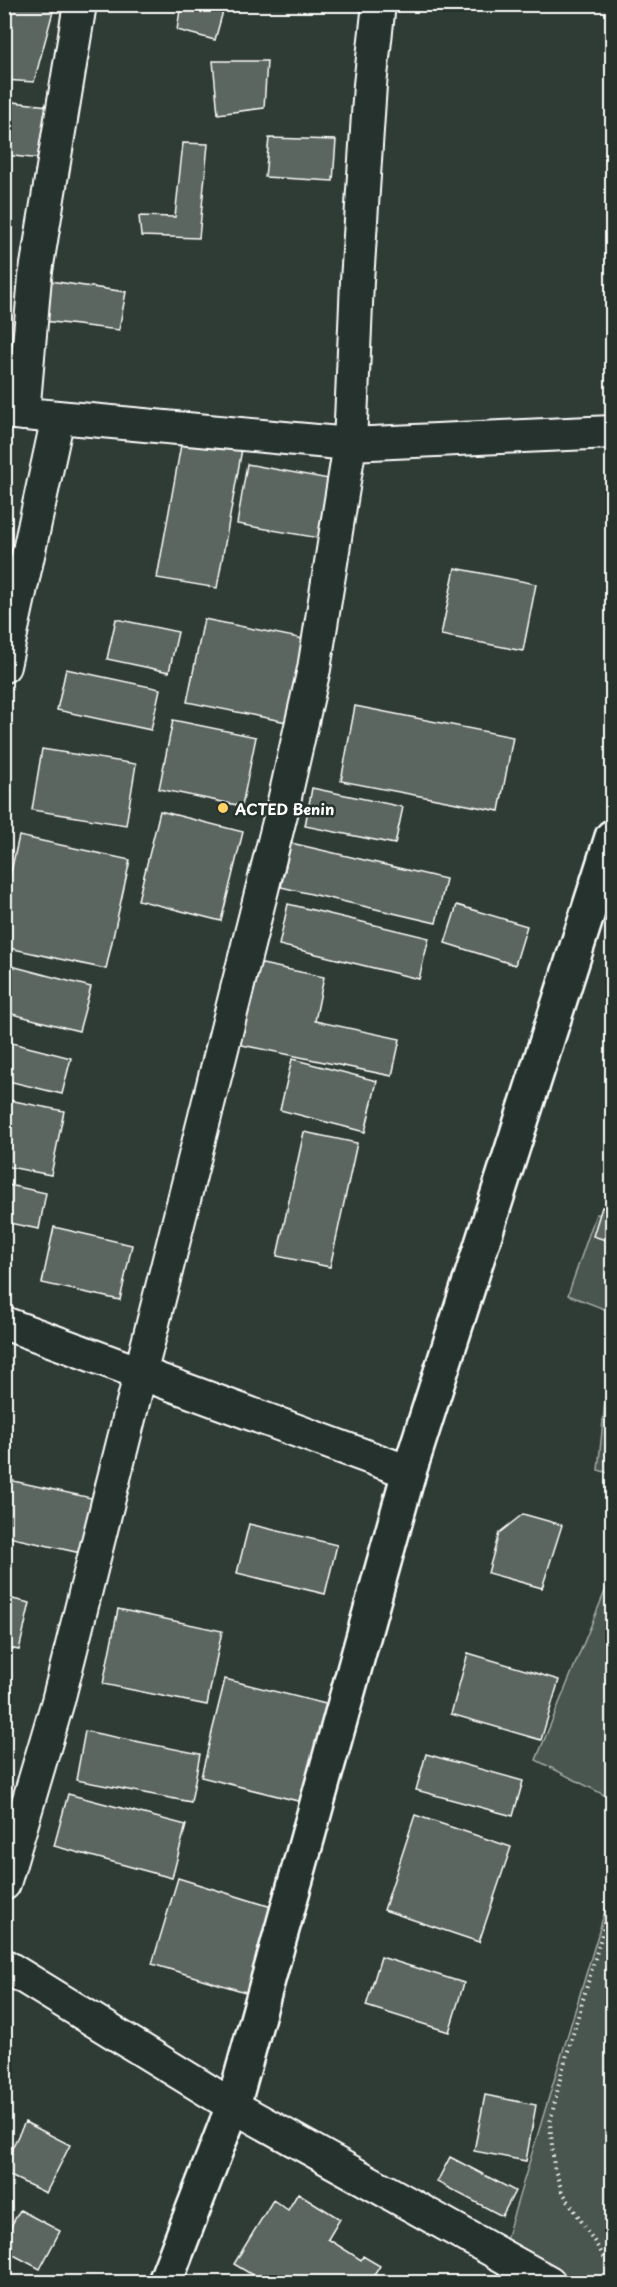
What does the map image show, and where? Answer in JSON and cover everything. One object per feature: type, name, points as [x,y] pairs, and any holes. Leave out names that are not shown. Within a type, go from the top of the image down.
[{"type":"street","points":[[80,4],[14,413],[350,444],[612,432]]},
{"type":"street","points":[[4,1884],[58,1701],[300,734],[314,669],[350,444],[358,258],[370,85],[379,4]]},
{"type":"street","points":[[4,666],[58,417]]},
{"type":"street","points":[[165,2283],[233,2106],[409,1472],[612,837]]},
{"type":"street","points":[[4,1323],[140,1375],[409,1472]]},
{"type":"street","points":[[4,1965],[233,2106],[549,2283]]},
{"type":"path","points":[[612,1900],[561,2075],[550,2123],[554,2166],[562,2191],[612,2269]]},
{"type":"shaded area","points":[[596,1214],[612,1216],[612,1312],[568,1295]]},
{"type":"shaded area","points":[[606,1392],[612,1396],[612,1474],[598,1470]]},
{"type":"shaded area","points":[[612,1574],[612,1799],[536,1760]]},
{"type":"shaded area","points":[[612,1888],[612,2282],[552,2282],[501,2256]]},
{"type":"building","points":[[4,4],[55,4],[34,82],[4,80]]},
{"type":"building","points":[[181,4],[225,4],[215,40],[177,30]]},
{"type":"building","points":[[213,61],[267,61],[264,108],[218,114]]},
{"type":"building","points":[[4,101],[48,106],[41,159],[4,155]]},
{"type":"building","points":[[269,138],[336,140],[333,181],[265,177]]},
{"type":"building","points":[[183,143],[208,144],[199,238],[141,236],[139,216],[175,217]]},
{"type":"building","points":[[50,281],[126,292],[119,330],[44,321]]},
{"type":"building","points":[[182,439],[242,449],[217,588],[157,578]]},
{"type":"building","points":[[247,464],[329,479],[319,538],[237,524]]},
{"type":"building","points":[[455,568],[536,584],[523,651],[441,635]]},
{"type":"building","points":[[116,619],[178,632],[169,672],[107,659]]},
{"type":"building","points":[[204,619],[304,639],[287,722],[187,702]]},
{"type":"building","points":[[66,669],[160,689],[151,730],[57,710]]},
{"type":"building","points":[[355,706],[513,737],[499,811],[341,781]]},
{"type":"building","points":[[173,720],[256,737],[242,806],[159,789]]},
{"type":"building","points":[[42,749],[136,764],[126,825],[32,810]]},
{"type":"building","points":[[312,788],[403,807],[395,844],[305,826]]},
{"type":"building","points":[[160,811],[243,832],[221,921],[138,900]]},
{"type":"building","points":[[19,836],[130,860],[106,969],[4,947],[4,903]]},
{"type":"building","points":[[291,843],[446,879],[436,923],[281,887]]},
{"type":"building","points":[[288,904],[429,938],[419,979],[279,945]]},
{"type":"building","points":[[457,905],[527,926],[515,965],[445,943]]},
{"type":"building","points":[[253,962],[324,977],[315,1021],[400,1039],[392,1076],[237,1044]]},
{"type":"building","points":[[4,964],[91,987],[79,1031],[4,1012]]},
{"type":"building","points":[[4,1041],[71,1058],[62,1094],[4,1080]]},
{"type":"building","points":[[292,1059],[377,1081],[365,1132],[280,1110]]},
{"type":"building","points":[[4,1099],[64,1111],[51,1175],[4,1166]]},
{"type":"building","points":[[304,1132],[357,1143],[330,1267],[277,1256]]},
{"type":"building","points":[[4,1184],[46,1193],[39,1229],[4,1222]]},
{"type":"building","points":[[602,1207],[612,1210],[612,1242],[593,1236]]},
{"type":"building","points":[[54,1227],[132,1245],[120,1300],[42,1283]]},
{"type":"building","points":[[4,1479],[96,1499],[85,1554],[4,1536]]},
{"type":"building","points":[[523,1514],[562,1525],[542,1588],[488,1573],[499,1533]]},
{"type":"building","points":[[249,1524],[337,1545],[325,1594],[237,1573]]},
{"type":"building","points":[[4,1597],[30,1603],[19,1650],[4,1647]]},
{"type":"building","points":[[118,1609],[222,1631],[207,1705],[103,1684]]},
{"type":"building","points":[[468,1653],[559,1680],[541,1740],[451,1714]]},
{"type":"building","points":[[225,1679],[330,1705],[306,1803],[201,1777]]},
{"type":"building","points":[[85,1731],[200,1754],[191,1802],[76,1780]]},
{"type":"building","points":[[426,1754],[523,1781],[513,1816],[416,1790]]},
{"type":"building","points":[[68,1794],[186,1825],[172,1878],[54,1846]]},
{"type":"building","points":[[415,1815],[511,1847],[479,1942],[384,1910]]},
{"type":"building","points":[[178,1878],[278,1909],[252,1994],[152,1964]]},
{"type":"building","points":[[381,1957],[464,1983],[449,2032],[366,2006]]},
{"type":"building","points":[[485,2095],[536,2105],[526,2161],[474,2151]]},
{"type":"building","points":[[25,2122],[70,2145],[46,2193],[4,2173],[4,2164]]},
{"type":"building","points":[[450,2157],[515,2191],[502,2216],[437,2182]]},
{"type":"building","points":[[298,2193],[340,2219],[328,2239],[361,2260],[363,2256],[380,2266],[370,2282],[264,2282],[234,2264],[273,2200],[288,2210]]},
{"type":"building","points":[[20,2210],[60,2231],[40,2269],[4,2250],[4,2239]]},
{"type":"place","name":"ACTED Benin","points":[[223,808]]}]
